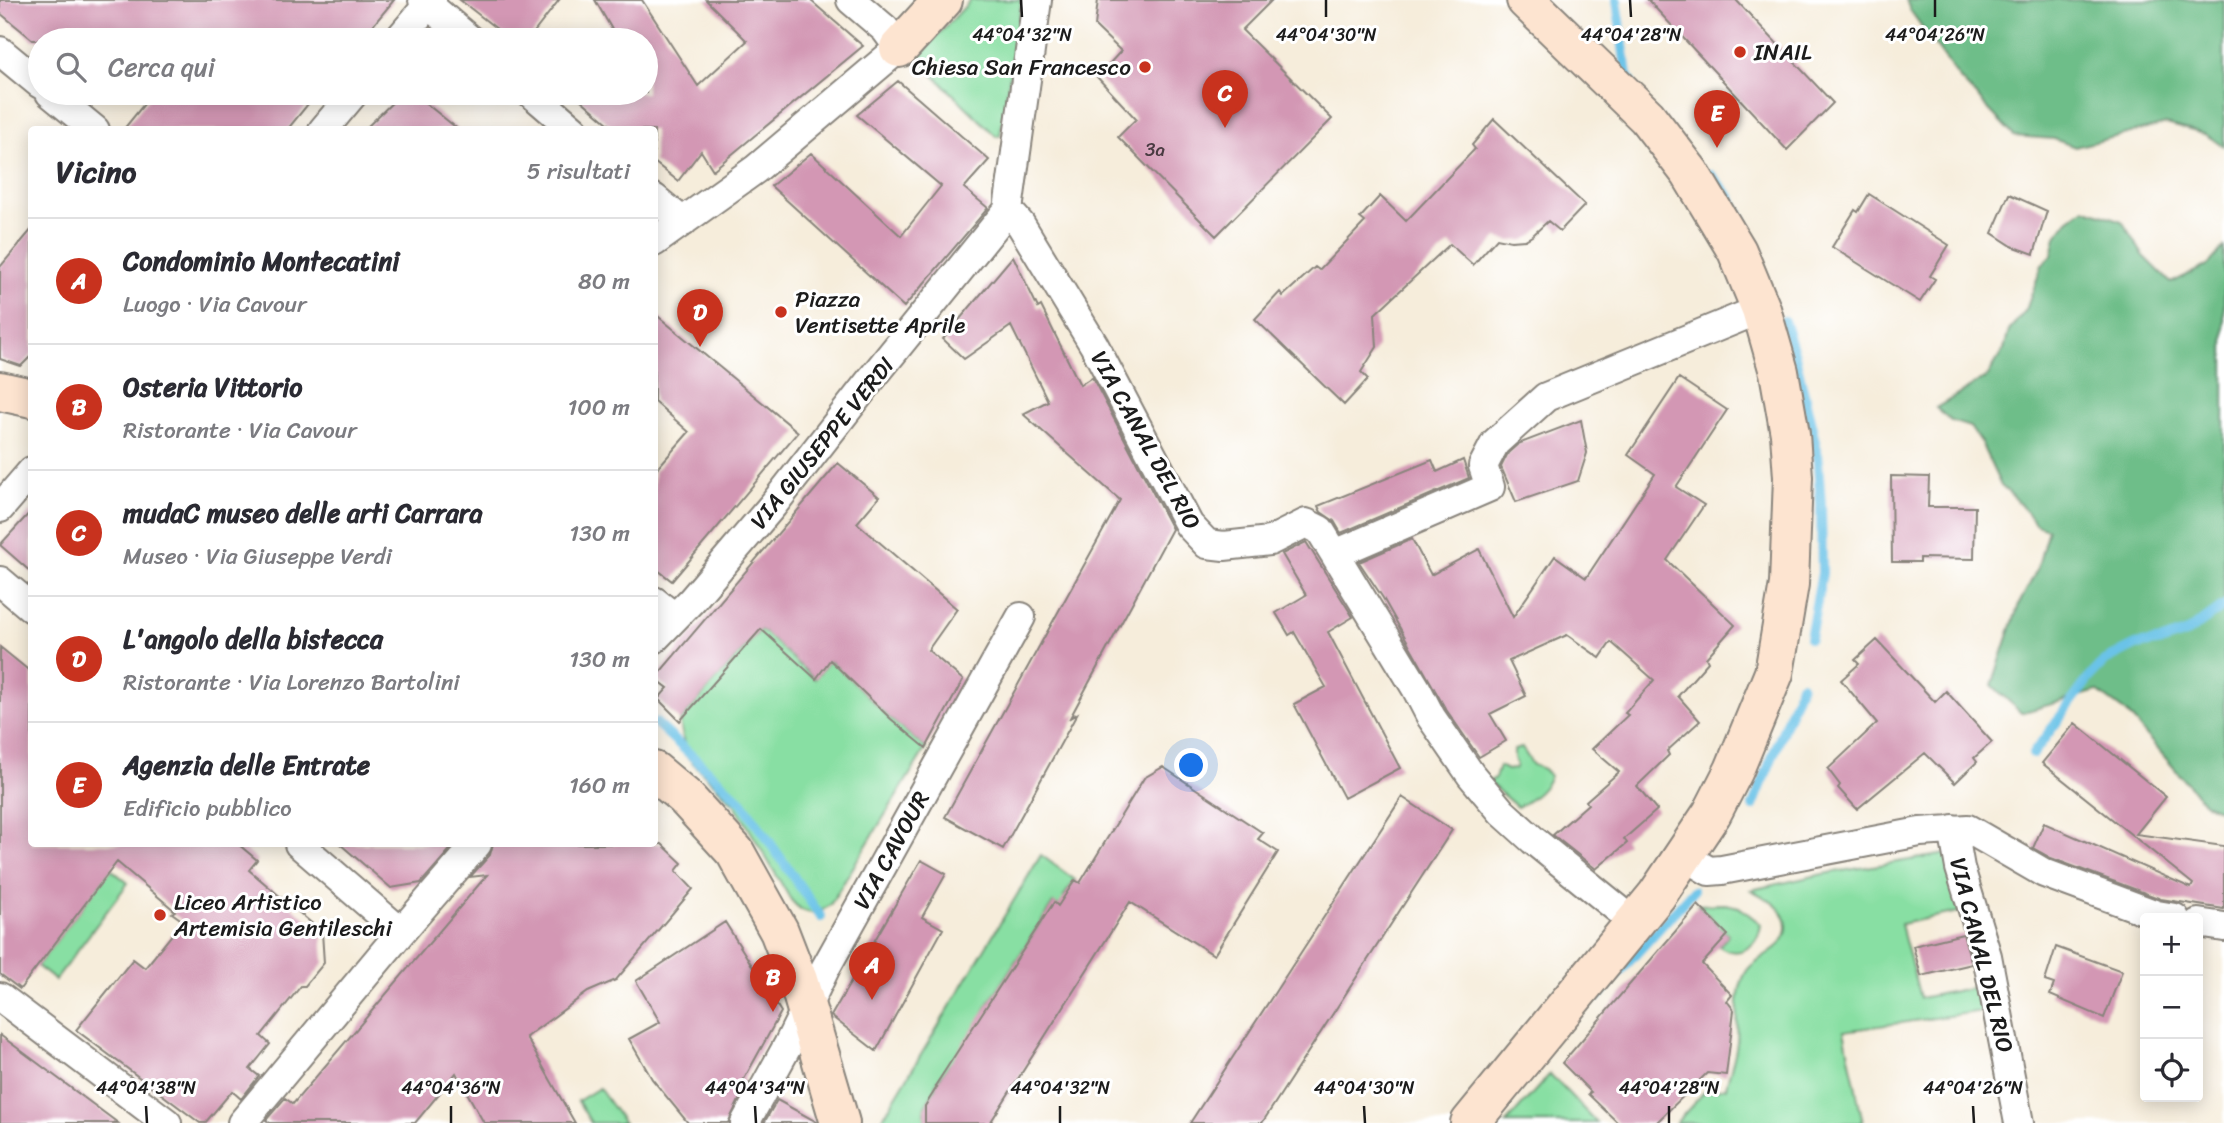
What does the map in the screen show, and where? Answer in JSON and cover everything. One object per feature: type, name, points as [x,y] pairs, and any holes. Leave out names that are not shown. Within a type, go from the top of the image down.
[{"type":"main road","points":[[899,48],[943,0]]},
{"type":"main road","points":[[1470,1123],[1634,922],[1684,856],[1712,813],[1734,770],[1773,673],[1789,584],[1793,477],[1790,434],[1779,372],[1761,309],[1737,251],[1683,164],[1647,117],[1526,0]]},
{"type":"main road","points":[[0,390],[28,397]]},
{"type":"main road","points":[[658,774],[685,797],[736,852],[779,931],[807,1010],[840,1123]]},
{"type":"street","points":[[658,239],[756,170],[899,48],[885,29],[850,0]]},
{"type":"street","points":[[1008,211],[1037,0]]},
{"type":"street","points":[[407,28],[428,2],[457,28]]},
{"type":"street","points":[[3,57],[28,76]]},
{"type":"street","points":[[65,105],[90,126]]},
{"type":"street","points":[[326,126],[344,105]]},
{"type":"street","points":[[545,105],[569,126]]},
{"type":"street","points":[[658,201],[683,222]]},
{"type":"street","name":"VIA CANAL DEL RIO","points":[[1008,211],[1021,225],[1070,304],[1189,525],[1207,544],[1224,546],[1270,541],[1306,523],[1320,530],[1431,717],[1471,775],[1522,831],[1634,922]]},
{"type":"street","name":"VIA GIUSEPPE VERDI","points":[[658,627],[664,609],[692,600],[773,505],[1008,211]]},
{"type":"street","points":[[1335,554],[1490,486],[1483,466],[1495,443],[1546,397],[1761,309]]},
{"type":"street","points":[[0,508],[28,476]]},
{"type":"street","points":[[0,581],[28,605]]},
{"type":"street","name":"VIA CAVOUR","points":[[745,1123],[807,1010],[826,967],[1021,617]]},
{"type":"street","name":"VIA CANAL DEL RIO","points":[[1953,829],[1960,868],[1992,981],[2019,1123]]},
{"type":"street","name":"VIA CANAL DEL RIO","points":[[1684,856],[1709,871],[1722,870],[1920,832],[1968,829],[2044,873],[2152,913]]},
{"type":"street","points":[[302,847],[401,932]]},
{"type":"street","points":[[242,1123],[474,847]]},
{"type":"street","points":[[2203,923],[2224,927]]},
{"type":"street","points":[[0,997],[167,1123]]},
{"type":"green space","points":[[971,0],[1022,0],[1000,136],[996,136],[916,58]]},
{"type":"green space","points":[[1906,0],[2224,0],[2224,146],[2204,134],[2166,124],[2075,147],[2054,139],[2014,136],[1959,78],[1910,10]]},
{"type":"green space","points":[[2084,208],[2122,221],[2143,255],[2171,283],[2208,265],[2224,247],[2224,811],[2204,803],[2127,713],[2097,691],[2021,713],[1992,685],[2019,604],[2037,570],[2048,529],[2036,525],[2016,499],[2001,486],[1981,443],[1970,427],[1951,421],[1936,408],[1987,377],[2004,349],[2009,330],[2026,310],[2042,265],[2052,255],[2056,236],[2068,220]]},
{"type":"green space","points":[[761,629],[815,679],[829,661],[835,664],[891,719],[926,748],[830,905],[814,913],[800,909],[791,900],[735,805],[686,756],[680,721]]},
{"type":"green space","points":[[1522,748],[1533,765],[1544,769],[1550,776],[1536,795],[1517,807],[1488,782],[1495,778],[1499,766],[1507,770],[1515,769],[1517,765],[1514,750]]},
{"type":"green space","points":[[1947,854],[1963,911],[1901,924],[1920,998],[1985,985],[1990,1010],[1844,1031],[1863,1123],[1676,1123],[1704,1092],[1726,1088],[1736,1047],[1738,997],[1742,980],[1751,966],[1777,947],[1786,934],[1787,926],[1783,914],[1774,904],[1751,890],[1823,874]]},
{"type":"green space","points":[[1041,855],[1075,880],[1064,896],[1075,904],[1060,907],[1053,903],[987,1006],[955,1068],[949,1065],[935,1085],[937,1087],[925,1106],[925,1123],[880,1123]]},
{"type":"green space","points":[[111,869],[128,883],[55,980],[37,966]]},
{"type":"green space","points":[[1725,904],[1739,907],[1761,924],[1756,939],[1741,951],[1734,952],[1719,946],[1728,935],[1698,905]]},
{"type":"green space","points":[[1550,1074],[1597,1123],[1506,1123]]},
{"type":"green space","points":[[599,1088],[624,1123],[591,1123],[578,1101]]},
{"type":"building","points":[[0,0],[394,0],[371,28],[28,28],[28,36],[0,13]]},
{"type":"building","points":[[460,0],[559,0],[537,28],[496,28]]},
{"type":"building","points":[[595,0],[642,0],[698,86],[747,41],[706,0],[810,0],[863,46],[713,170],[701,151],[678,181],[658,165],[658,126],[611,126],[587,105],[658,105],[658,28],[611,28]]},
{"type":"building","points":[[1098,0],[1272,0],[1242,30],[1332,119],[1216,236],[1118,137],[1136,119],[1097,77],[1121,51],[1095,26]]},
{"type":"building","name":"INAIL","points":[[1648,0],[1736,0],[1833,103],[1787,150]]},
{"type":"building","points":[[898,81],[989,160],[964,188],[988,208],[904,307],[771,186],[811,153],[901,236],[941,186],[857,115]]},
{"type":"building","points":[[143,105],[307,105],[290,126],[126,126]]},
{"type":"building","points":[[390,105],[428,105],[454,126],[368,126]]},
{"type":"building","points":[[1494,119],[1585,205],[1560,231],[1548,221],[1525,240],[1497,238],[1473,265],[1450,244],[1375,314],[1377,347],[1361,372],[1368,379],[1344,405],[1255,319],[1280,292],[1283,296],[1315,267],[1319,270],[1365,222],[1360,218],[1380,196],[1406,221],[1475,149],[1472,145]]},
{"type":"building","points":[[1869,194],[1949,245],[1930,276],[1935,279],[1920,302],[1832,247],[1855,210],[1858,212]]},
{"type":"building","points":[[2009,194],[2047,211],[2034,254],[2012,246],[1992,233]]},
{"type":"building","points":[[28,234],[28,359],[21,366],[0,359],[0,267]]},
{"type":"building","points":[[1013,256],[1080,385],[1092,377],[1172,529],[1070,718],[1077,714],[1003,849],[945,817],[1120,500],[1023,414],[1048,401],[1011,326],[964,359],[943,339]]},
{"type":"building","points":[[658,316],[798,432],[672,581],[658,570],[658,467],[689,432],[658,405]]},
{"type":"building","points":[[1679,378],[1727,410],[1676,487],[1704,505],[1667,560],[1735,625],[1706,658],[1708,662],[1678,696],[1700,721],[1667,751],[1669,755],[1637,786],[1657,810],[1624,839],[1627,843],[1596,869],[1553,835],[1619,772],[1592,749],[1628,715],[1625,713],[1654,680],[1611,642],[1600,658],[1567,635],[1509,661],[1526,696],[1490,714],[1506,741],[1479,757],[1445,708],[1383,598],[1359,562],[1412,539],[1431,575],[1479,549],[1513,617],[1555,556],[1586,578],[1655,474],[1628,455]]},
{"type":"building","points":[[1581,420],[1587,453],[1578,481],[1516,502],[1501,467],[1508,453],[1518,444]]},
{"type":"building","points":[[1432,460],[1437,472],[1463,460],[1469,478],[1341,533],[1334,521],[1321,512],[1318,506]]},
{"type":"building","points":[[838,463],[879,497],[857,523],[957,609],[928,650],[963,680],[926,748],[891,719],[830,660],[816,679],[761,629],[680,721],[658,699],[668,688],[658,680],[658,674]]},
{"type":"building","points":[[1891,476],[1929,477],[1928,507],[1975,507],[1974,559],[1920,558],[1920,562],[1892,562]]},
{"type":"building","points":[[28,514],[28,570],[0,545]]},
{"type":"building","points":[[1306,542],[1353,617],[1328,632],[1400,768],[1344,798],[1294,704],[1326,687],[1294,632],[1289,635],[1276,613],[1306,595],[1282,554]]},
{"type":"building","points":[[1877,640],[1935,702],[1946,691],[1992,742],[1974,758],[1977,762],[1955,783],[1925,753],[1857,809],[1838,788],[1840,785],[1828,769],[1877,723],[1841,680],[1859,664],[1855,660]]},
{"type":"building","points":[[0,647],[28,670],[28,847],[242,847],[257,860],[249,870],[322,932],[324,963],[305,986],[301,986],[261,1036],[270,1044],[250,1069],[259,1076],[241,1099],[232,1091],[205,1123],[200,1123],[76,1030],[133,959],[145,968],[183,921],[172,913],[175,911],[117,862],[20,989],[0,974]]},
{"type":"building","points":[[2075,723],[2166,797],[2136,834],[2224,846],[2224,909],[2161,899],[2051,858],[2033,848],[2044,823],[2191,888],[2193,884],[2042,763]]},
{"type":"building","points":[[1163,767],[1263,833],[1258,839],[1278,852],[1214,955],[1130,902],[990,1123],[925,1123],[925,1106],[937,1087],[935,1086],[1054,902],[1058,906],[1075,880],[1080,883],[1144,778]]},
{"type":"building","points":[[1402,797],[1452,830],[1262,1123],[1190,1123]]},
{"type":"building","points":[[658,844],[662,844],[682,863],[676,871],[693,889],[616,980],[588,992],[526,1037],[575,1123],[484,1123],[456,1073],[415,1123],[270,1123],[266,1120],[285,1098],[293,1104],[487,875],[470,877],[490,855],[492,847],[658,847]]},
{"type":"building","points":[[343,847],[452,847],[421,883],[391,888]]},
{"type":"building","points":[[921,860],[946,874],[922,917],[943,929],[876,1051],[831,1016]]},
{"type":"building","points":[[1698,905],[1728,935],[1702,964],[1732,995],[1727,1001],[1734,1010],[1726,1075],[1707,1073],[1656,1123],[1618,1123],[1588,1094],[1591,1092],[1562,1063]]},
{"type":"building","points":[[725,922],[781,1012],[743,1081],[747,1084],[728,1123],[688,1123],[652,1079],[629,1039],[660,1022],[636,981]]},
{"type":"building","points":[[1963,934],[1972,964],[1921,976],[1913,946]]},
{"type":"building","points":[[2056,947],[2122,971],[2104,1018],[2050,995],[2054,984],[2045,981]]},
{"type":"building","points":[[0,1035],[118,1123],[0,1123]]},
{"type":"building","points":[[777,1100],[817,1122],[817,1123],[764,1123]]},
{"type":"waterway","points":[[1617,0],[1627,76],[1631,81]]},
{"type":"waterway","points":[[1711,175],[1730,197],[1758,252]]},
{"type":"waterway","points":[[1784,321],[1817,450],[1822,573],[1810,638]]},
{"type":"waterway","points":[[2033,754],[2089,678],[2105,661],[2136,645],[2163,641],[2188,632],[2224,606]]},
{"type":"waterway","points":[[1753,806],[1801,685]]},
{"type":"waterway","points":[[658,725],[742,802],[821,917]]},
{"type":"waterway","points":[[1597,997],[1693,891]]},
{"type":"place","name":"INAIL","points":[[1740,52]]},
{"type":"place","name":"Chiesa San Francesco","points":[[1145,67]]},
{"type":"place","name":"mudaC museo delle arti Carrara","points":[[1225,128]]},
{"type":"place","name":"Agenzia delle Entrate","points":[[1717,148]]},
{"type":"place","name":"Piazza Ventisette Aprile","points":[[781,312]]},
{"type":"place","name":"L'angolo della bistecca","points":[[700,347]]},
{"type":"place","name":"Liceo Artistico Artemisia Gentileschi","points":[[160,915]]},
{"type":"place","name":"Condominio Montecatini","points":[[872,1000]]},
{"type":"place","name":"Osteria Vittorio","points":[[773,1012]]}]
